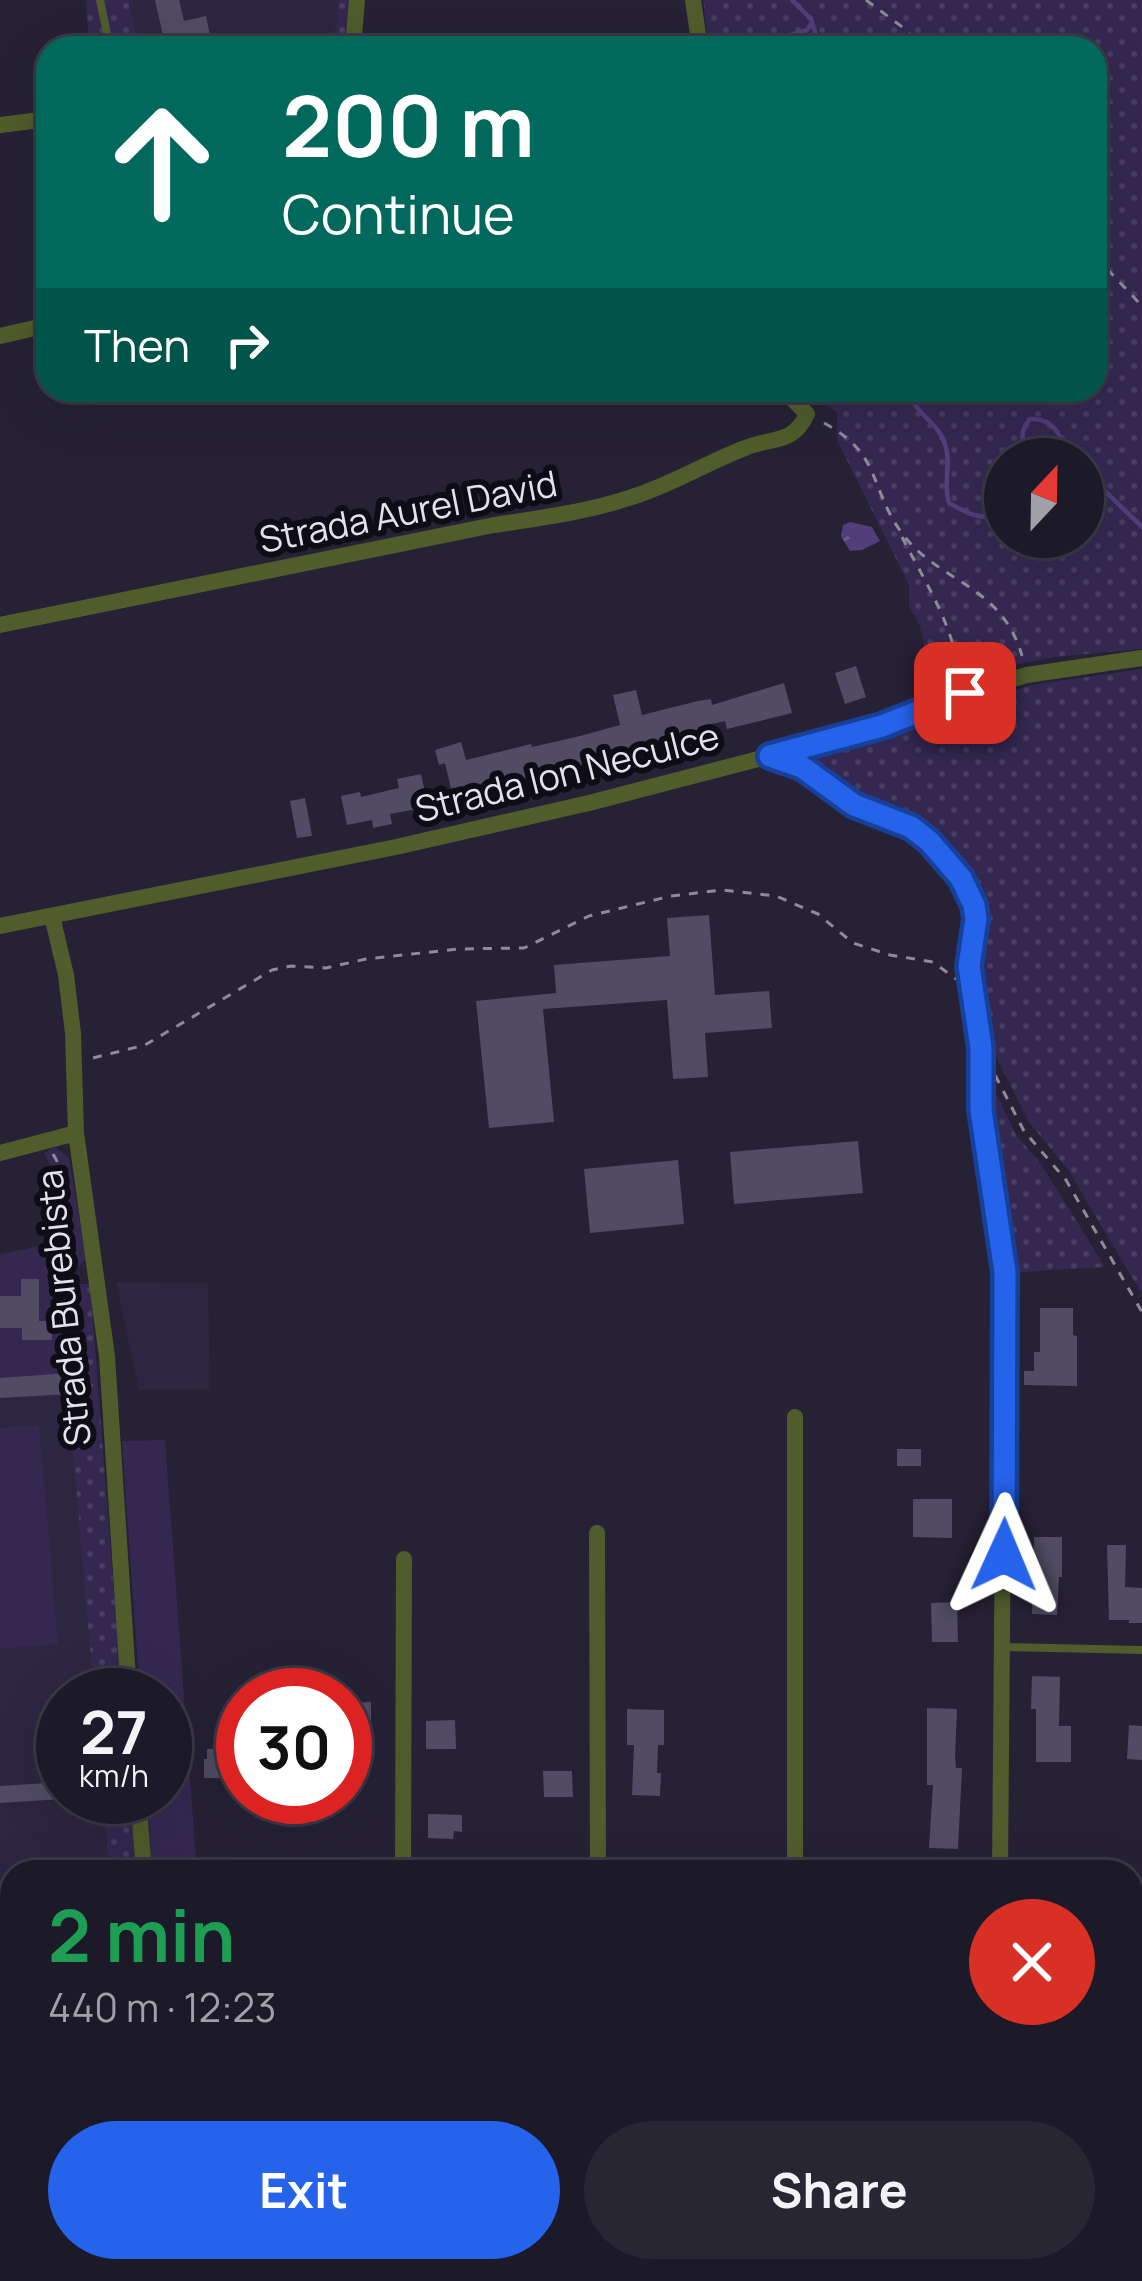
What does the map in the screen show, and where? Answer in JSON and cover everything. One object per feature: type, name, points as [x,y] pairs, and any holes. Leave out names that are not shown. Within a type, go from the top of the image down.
[{"type":"street","points":[[354,36],[357,0]]},
{"type":"street","points":[[693,0],[698,36]]},
{"type":"street","points":[[0,125],[36,120]]},
{"type":"street","points":[[0,336],[36,328]]},
{"type":"street","points":[[793,402],[807,414]]},
{"type":"street","name":"Strada Aurel David","points":[[0,625],[594,508],[674,481],[745,448],[794,434],[807,414]]},
{"type":"street","name":"Strada Ion Neculce","points":[[0,926],[396,848],[869,730],[1027,675],[1142,658]]},
{"type":"street","name":"Strada Burebista","points":[[52,916],[66,975],[76,1133],[105,1339],[127,1668]]},
{"type":"street","points":[[0,1153],[76,1133]]},
{"type":"street","points":[[1000,1860],[1005,1272]]},
{"type":"street","points":[[795,1417],[795,1860]]},
{"type":"street","points":[[596,1533],[598,1860]]},
{"type":"street","points":[[403,1860],[404,1559]]},
{"type":"street","points":[[140,1824],[143,1860]]},
{"type":"lane","points":[[100,0],[108,36]]},
{"type":"lane","points":[[770,756],[802,767],[854,805],[911,827],[961,878],[974,905],[969,966],[981,1048],[981,1110],[1005,1272]]},
{"type":"lane","points":[[1003,1647],[1142,1650]]},
{"type":"path","points":[[866,0],[910,36]]},
{"type":"path","points":[[1107,269],[1142,306]]},
{"type":"path","points":[[807,414],[860,451],[940,613],[958,672],[940,704]]},
{"type":"path","points":[[898,529],[998,608],[1017,640],[1027,675]]},
{"type":"path","points":[[74,1063],[145,1045],[272,970],[326,968],[458,949],[524,948],[590,916],[671,896],[722,890],[776,896],[818,914],[853,944],[933,962],[973,992]]},
{"type":"path","points":[[981,1048],[1024,1131],[1066,1180],[1142,1312]]},
{"type":"path","points":[[45,1142],[62,1169],[66,1187]]},
{"type":"path","points":[[54,1273],[75,1243]]},
{"type":"shaded area","points":[[86,0],[129,0],[136,36],[88,36]]},
{"type":"shaded area","points":[[129,0],[339,0],[332,36],[136,36]]},
{"type":"shaded area","points":[[339,0],[351,0],[348,36],[332,36]]},
{"type":"shaded area","points":[[703,0],[1142,0],[1142,649],[1053,657],[999,668],[935,694],[920,626],[909,606],[909,585],[837,440],[837,412],[821,402],[1107,402],[1107,36],[708,36]]},
{"type":"shaded area","points":[[1142,669],[1142,1294],[1068,1170],[1029,1122],[988,1041],[979,956],[987,940],[988,912],[972,873],[942,837],[906,814],[863,800],[798,756],[1031,685]]},
{"type":"shaded area","points":[[987,1074],[1016,1135],[1041,1164],[1105,1267],[1019,1272]]},
{"type":"shaded area","points":[[55,1147],[69,1158],[86,1259],[69,1269],[84,1394],[0,1398],[0,1254],[66,1241],[53,1171],[44,1153]]},
{"type":"shaded area","points":[[116,1282],[208,1283],[210,1390],[139,1390]]},
{"type":"shaded area","points":[[71,1284],[90,1284],[120,1668],[92,1668],[68,1394],[84,1393]]},
{"type":"shaded area","points":[[68,1394],[92,1668],[36,1668],[36,1824],[105,1824],[108,1860],[0,1860],[0,1398]]},
{"type":"shaded area","points":[[39,1425],[58,1644],[0,1649],[0,1428]]},
{"type":"shaded area","points":[[165,1440],[182,1668],[138,1668],[122,1441]]},
{"type":"shaded area","points":[[192,1804],[196,1860],[151,1860],[149,1824],[192,1824]]},
{"type":"shaded area","points":[[105,1824],[132,1824],[135,1860],[108,1860]]},
{"type":"water","points":[[843,525],[872,527],[880,541],[850,551],[841,536]]},
{"type":"building","points":[[155,0],[179,0],[184,21],[206,16],[210,35],[163,36]]},
{"type":"building","points":[[856,666],[866,697],[845,704],[835,673]]},
{"type":"building","points":[[784,683],[792,713],[727,729],[725,721],[698,727],[700,737],[453,797],[445,763],[439,765],[435,750],[461,742],[466,760],[620,725],[613,695],[636,690],[642,715],[711,699],[712,705]]},
{"type":"building","points":[[421,774],[428,807],[390,814],[392,824],[373,828],[372,820],[347,825],[341,796],[360,792],[361,797],[399,788],[397,779]]},
{"type":"building","points":[[305,798],[312,836],[297,838],[290,801]]},
{"type":"building","points":[[709,915],[715,995],[769,991],[772,1028],[705,1033],[708,1077],[673,1079],[667,1000],[543,1009],[554,1122],[489,1128],[476,1001],[556,993],[554,965],[670,956],[667,918]]},
{"type":"building","points":[[858,1141],[863,1193],[734,1204],[730,1152]]},
{"type":"building","points":[[678,1160],[684,1224],[590,1233],[584,1169]]},
{"type":"building","points":[[21,1279],[39,1279],[39,1321],[52,1321],[52,1340],[22,1340],[22,1328],[0,1328],[0,1296],[21,1296]]},
{"type":"building","points":[[1040,1308],[1073,1308],[1077,1386],[1024,1385],[1024,1371],[1034,1371],[1034,1352],[1040,1352]]},
{"type":"building","points":[[68,1373],[68,1394],[0,1398],[0,1378]]},
{"type":"building","points":[[897,1449],[921,1449],[921,1466],[897,1466]]},
{"type":"building","points":[[913,1499],[952,1499],[952,1538],[913,1537]]},
{"type":"building","points":[[1034,1537],[1062,1537],[1057,1615],[1032,1614]]},
{"type":"building","points":[[1107,1545],[1126,1545],[1125,1587],[1142,1588],[1142,1623],[1109,1620]]},
{"type":"building","points":[[957,1602],[958,1642],[932,1642],[931,1603]]},
{"type":"building","points":[[1032,1676],[1060,1677],[1059,1726],[1071,1726],[1071,1762],[1036,1762]]},
{"type":"building","points":[[927,1708],[957,1709],[955,1757],[956,1768],[962,1768],[958,1849],[929,1848],[933,1785],[927,1785]]},
{"type":"building","points":[[627,1709],[664,1710],[664,1745],[658,1745],[660,1796],[632,1795],[634,1745],[627,1745]]},
{"type":"building","points":[[455,1720],[456,1749],[426,1749],[426,1721]]},
{"type":"building","points":[[1129,1725],[1142,1726],[1142,1760],[1127,1759]]},
{"type":"building","points":[[207,1749],[216,1749],[216,1778],[204,1778]]},
{"type":"building","points":[[543,1771],[572,1771],[573,1797],[544,1797]]},
{"type":"building","points":[[36,1784],[36,1801],[0,1803],[0,1786]]},
{"type":"building","points":[[428,1814],[462,1815],[462,1832],[454,1831],[453,1839],[428,1838]]},
{"type":"waterway","points":[[792,0],[811,19],[816,36]]},
{"type":"waterway","points":[[787,36],[811,24]]},
{"type":"waterway","points":[[914,402],[945,446],[949,503],[984,516]]},
{"type":"waterway","points":[[1023,438],[1030,419],[1046,422],[1060,438]]},
{"type":"waterway","points":[[1104,490],[1142,527]]},
{"type":"route","points":[[965,693],[882,726],[770,756],[802,767],[854,805],[911,827],[961,878],[974,905],[969,966],[981,1048],[979,1089],[1005,1272],[1004,1555]]}]
